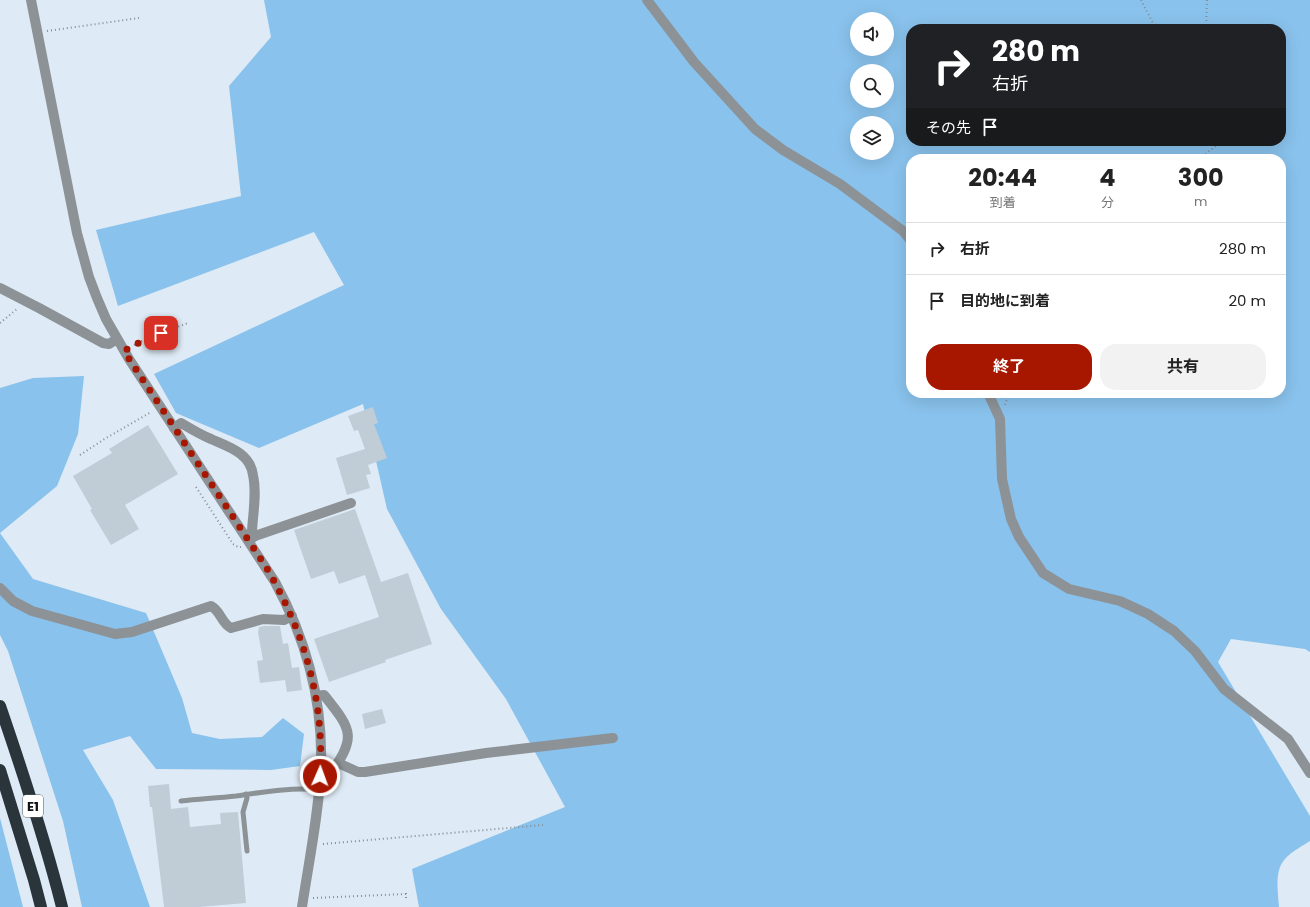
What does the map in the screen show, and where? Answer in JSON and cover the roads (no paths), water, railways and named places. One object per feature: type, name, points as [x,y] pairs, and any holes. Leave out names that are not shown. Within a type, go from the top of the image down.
[{"type":"highway","name":"E1","points":[[0,706],[25,778],[54,874],[62,907]]},
{"type":"highway","name":"E1","points":[[0,770],[41,907]]},
{"type":"street","points":[[31,0],[82,255],[97,298],[124,351],[174,428],[251,540],[292,616],[309,662],[316,696],[320,731],[320,776],[303,902]]},
{"type":"street","points":[[647,0],[694,62],[755,129],[784,150],[840,184],[906,235]]},
{"type":"street","points":[[0,288],[103,343],[109,344],[117,339]]},
{"type":"street","points":[[990,398],[1000,419],[1002,479],[1011,519],[1019,537],[1043,573],[1069,589],[1120,602],[1148,614],[1174,631],[1195,652],[1224,689],[1288,739],[1310,773]]},
{"type":"street","points":[[174,428],[181,423],[203,436],[239,452],[248,462],[253,474],[255,486],[251,540]]},
{"type":"street","points":[[251,540],[351,503]]},
{"type":"street","points":[[0,588],[13,601],[32,611],[115,634],[132,632],[211,606],[216,608],[227,626],[231,628],[263,619],[284,620],[292,616]]},
{"type":"street","points":[[316,696],[324,695],[341,716],[348,731],[347,743],[338,763],[328,777],[320,776]]},
{"type":"street","points":[[338,763],[358,772],[366,772],[486,753],[613,738]]},
{"type":"lane","points":[[181,801],[284,789],[308,788],[319,790]]},
{"type":"lane","points":[[246,794],[247,798],[243,812],[247,851]]}]
